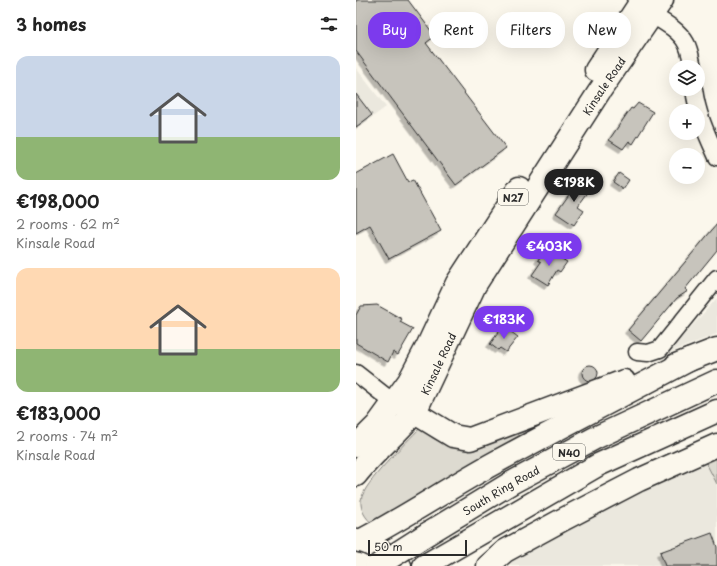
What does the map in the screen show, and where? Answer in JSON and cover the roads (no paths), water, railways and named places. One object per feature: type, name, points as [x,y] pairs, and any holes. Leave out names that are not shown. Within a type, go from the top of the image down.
[{"type":"highway","name":"Kinsale Road","points":[[356,446],[377,425],[396,401],[409,381],[428,345],[457,283],[649,5]]},
{"type":"highway","name":"Kinsale Road","points":[[356,475],[415,412],[475,285],[599,92],[649,5]]},
{"type":"highway","points":[[396,401],[453,436],[470,439],[636,377],[717,350]]},
{"type":"highway","points":[[358,541],[388,526],[432,498],[496,462],[689,360]]},
{"type":"highway","name":"South Ring Road","points":[[376,566],[511,483],[581,446],[717,381]]},
{"type":"highway","name":"N40","points":[[424,566],[598,465],[717,411]]},
{"type":"highway","points":[[488,566],[505,551],[562,520],[640,480],[717,445]]},
{"type":"highway","points":[[358,541],[374,547],[400,566]]},
{"type":"street","points":[[649,5],[682,37],[687,44],[691,60]]},
{"type":"street","points":[[695,96],[702,124],[717,157]]},
{"type":"street","points":[[637,352],[648,353],[660,349],[717,278]]},
{"type":"street","points":[[356,373],[384,395],[396,401]]}]
